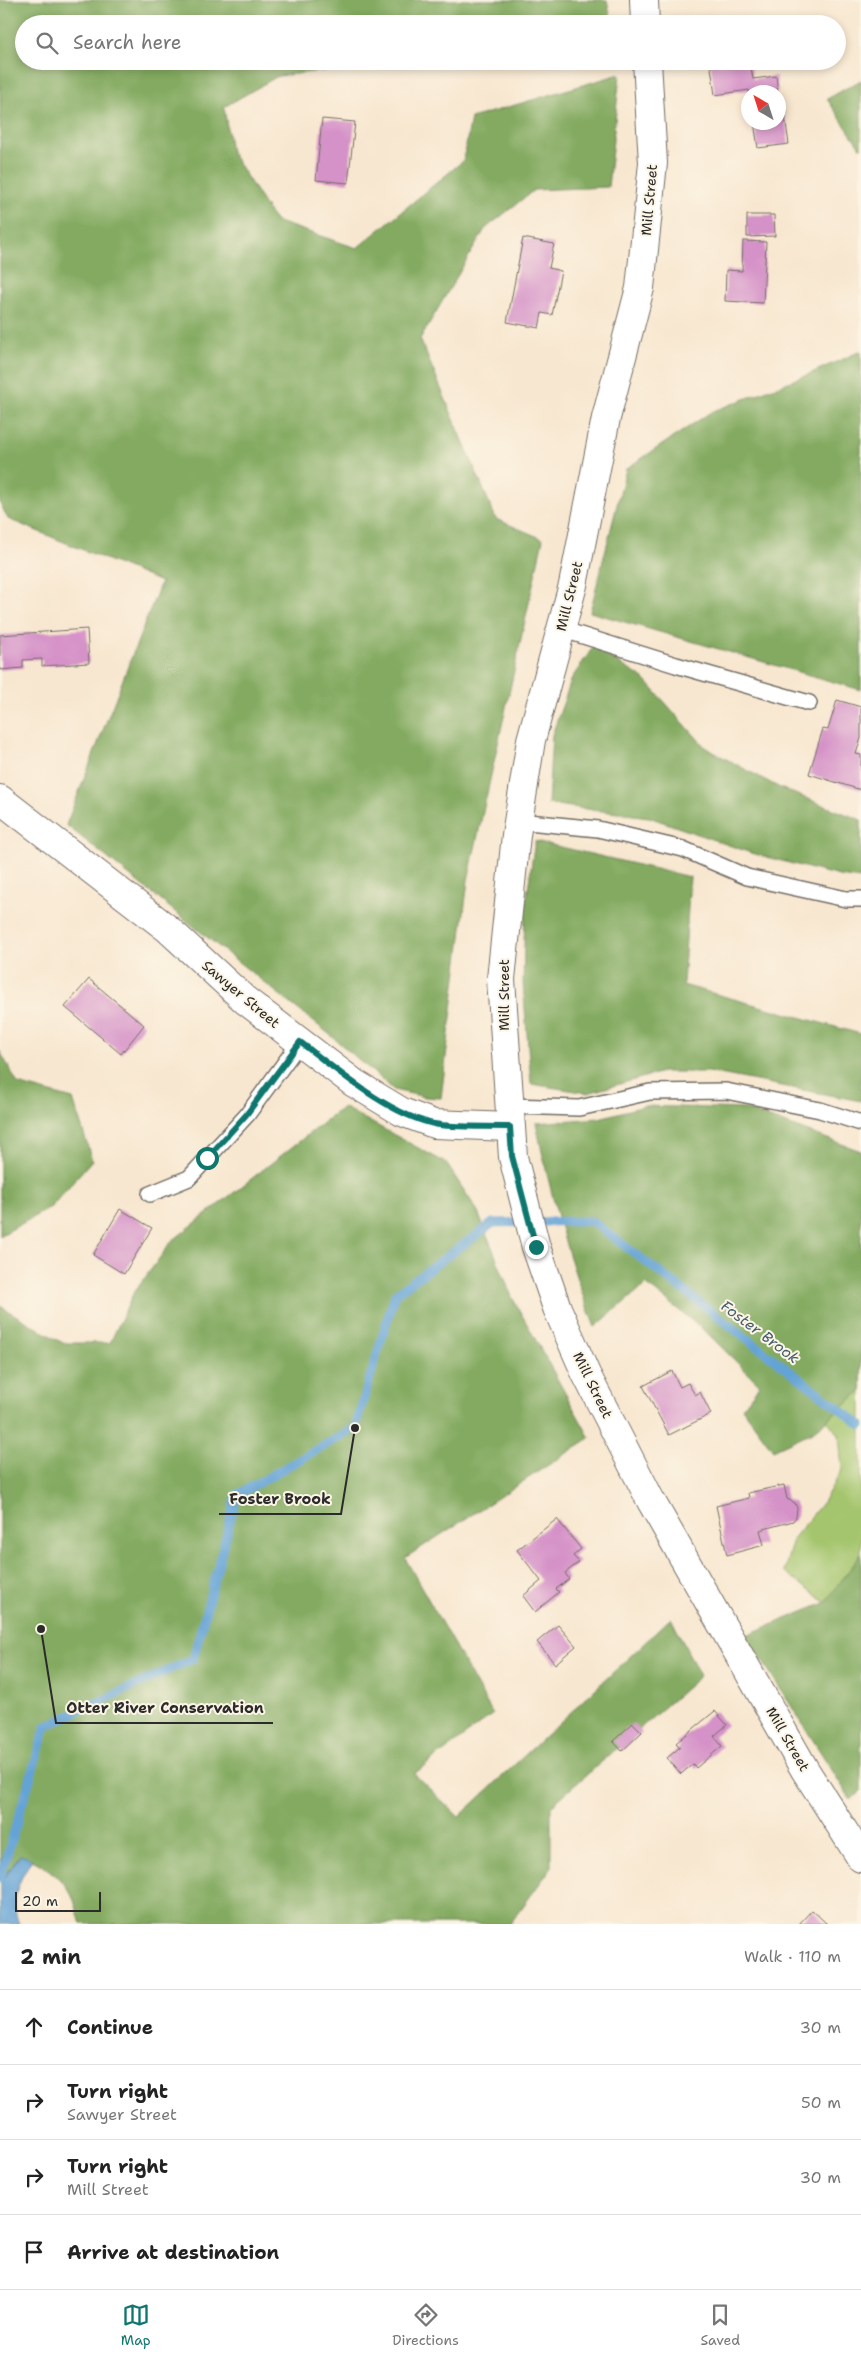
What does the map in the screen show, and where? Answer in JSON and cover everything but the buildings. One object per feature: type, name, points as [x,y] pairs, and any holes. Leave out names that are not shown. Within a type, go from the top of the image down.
[{"type":"street","points":[[644,0],[645,15]]},
{"type":"street","name":"Mill Street","points":[[648,70],[653,163],[640,288],[606,418],[573,585],[531,740],[518,821],[501,978],[512,1156],[536,1247],[557,1308],[586,1374],[651,1501],[805,1770],[861,1858]]},
{"type":"street","name":"Sawyer Street","points":[[0,799],[168,929],[246,1000],[354,1082],[402,1112],[434,1124],[509,1117]]},
{"type":"lane","points":[[561,629],[808,703]]},
{"type":"lane","points":[[518,821],[598,829],[683,849],[747,877],[846,899],[861,899]]},
{"type":"lane","points":[[150,1194],[189,1178],[246,1115],[300,1042]]},
{"type":"lane","points":[[509,1117],[579,1108],[650,1092],[726,1091],[820,1110],[861,1122]]},
{"type":"green space","points":[[0,0],[607,0],[610,15],[15,15],[15,70],[332,70],[278,76],[224,107],[231,152],[275,221],[357,248],[463,161],[471,118],[620,74],[608,187],[534,190],[485,229],[420,339],[496,519],[543,539],[468,880],[441,1098],[425,1097],[394,1090],[329,1034],[66,825],[161,582],[8,519],[0,503]]},
{"type":"green space","points":[[861,80],[861,149],[827,99]]},
{"type":"green space","points":[[861,351],[861,690],[590,612],[626,469],[711,412],[809,374]]},
{"type":"green space","points":[[593,647],[644,679],[706,748],[780,788],[861,820],[861,879],[839,876],[751,853],[649,817],[548,804],[552,735],[572,678]]},
{"type":"green space","points":[[535,841],[690,877],[683,985],[861,1034],[861,1101],[709,1072],[662,1072],[588,1093],[531,1084],[523,984],[525,909]]},
{"type":"green space","points":[[0,1051],[18,1084],[73,1099],[92,1160],[51,1207],[0,1236]]},
{"type":"green space","points":[[644,1106],[745,1109],[861,1151],[861,1391],[814,1431],[773,1450],[742,1408],[760,1385],[705,1331],[646,1284],[595,1327],[585,1302],[547,1175],[536,1123],[599,1118]]},
{"type":"green space","points":[[343,1107],[446,1163],[477,1210],[512,1297],[590,1438],[405,1558],[493,1714],[414,1774],[459,1817],[671,1618],[700,1676],[551,1806],[551,1868],[510,1924],[81,1924],[74,1901],[66,1887],[55,1875],[35,1861],[20,1855],[0,1884],[0,1306],[63,1343],[110,1343],[133,1294],[172,1241]]},
{"type":"green space","points":[[861,1335],[861,1628],[784,1572],[793,1539],[823,1502],[842,1470],[839,1434],[809,1401]]},
{"type":"green space","points":[[861,1554],[861,1791],[851,1800],[746,1635],[825,1603]]},
{"type":"water","points":[[20,1855],[32,1859],[23,1875],[15,1898],[16,1915],[19,1924],[0,1924],[0,1884]]},
{"type":"waterway","name":"Foster Brook","points":[[0,1878],[46,1726],[193,1659],[237,1495],[355,1428],[395,1294],[493,1223],[592,1221],[861,1425]]},
{"type":"place","name":"Foster Brook","points":[[355,1428]]},
{"type":"place","name":"Otter River Conservation","points":[[41,1629]]},
{"type":"route","points":[[207,1158],[246,1115],[300,1042],[354,1082],[402,1112],[434,1124],[510,1127],[512,1156],[536,1247]]}]
